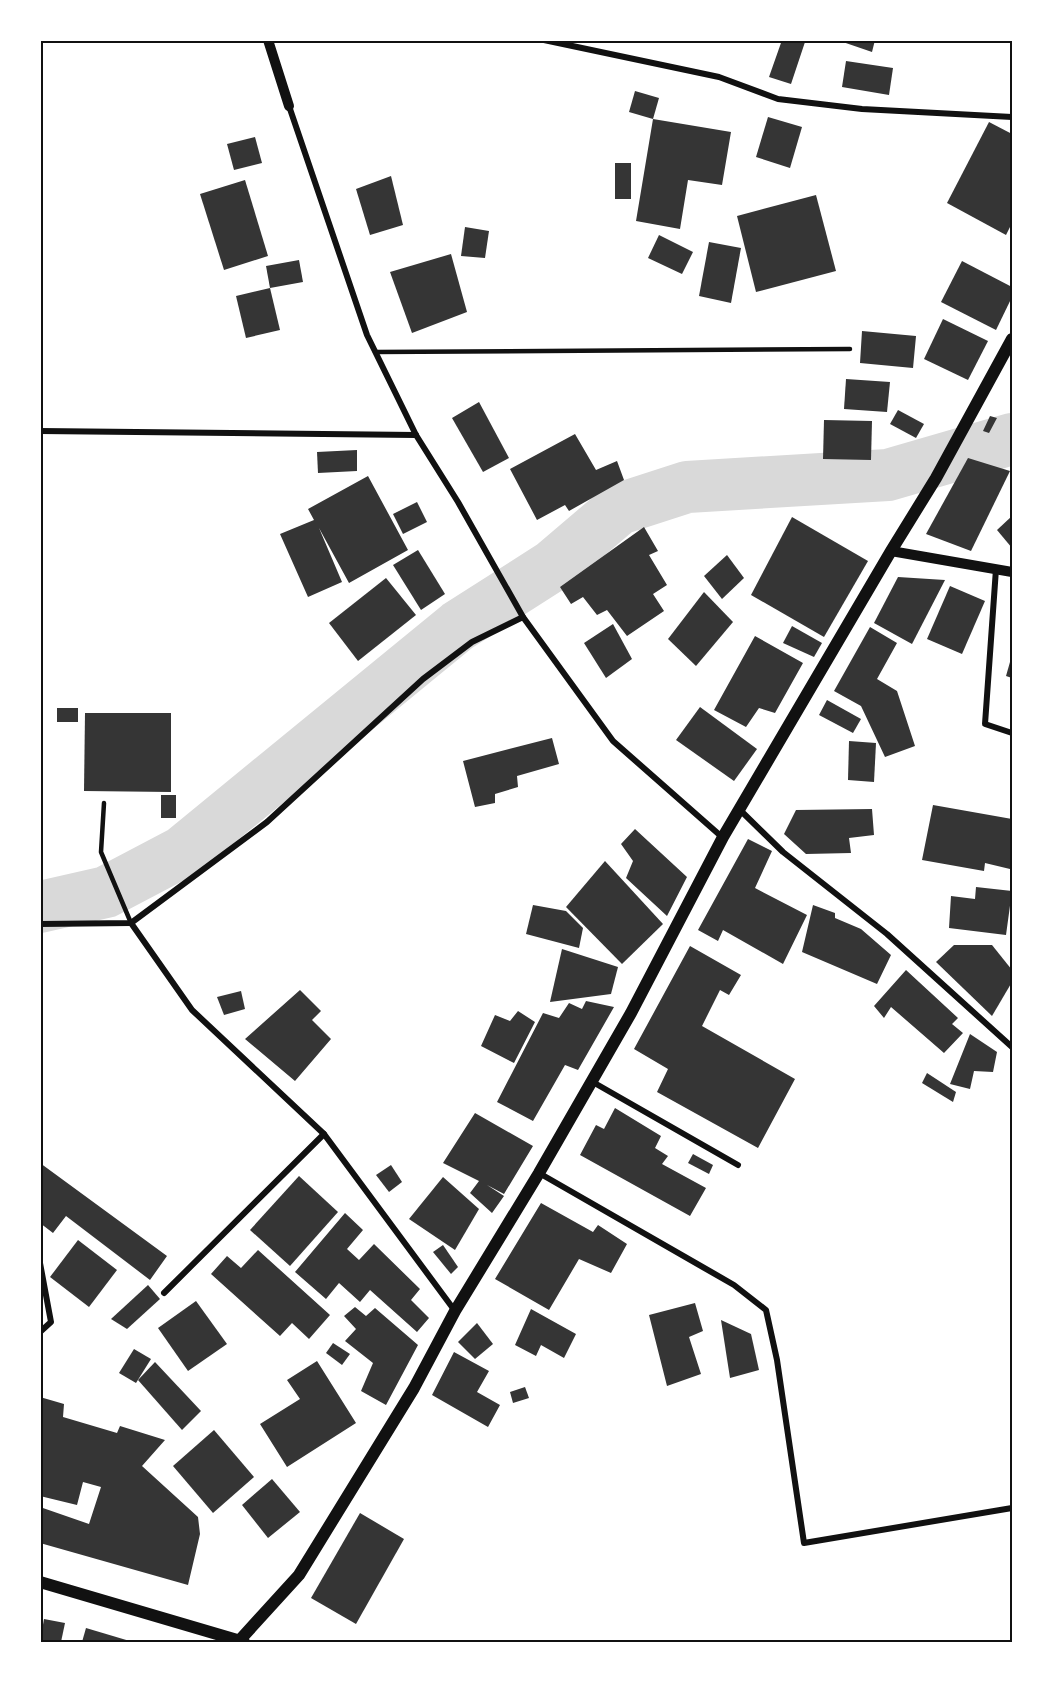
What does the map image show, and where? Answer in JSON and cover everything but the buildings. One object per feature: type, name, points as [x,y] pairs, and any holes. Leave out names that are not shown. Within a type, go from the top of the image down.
[{"type":"main road","points":[[40,1582],[240,1642],[299,1575],[414,1388],[455,1311],[539,1173],[631,1013],[723,837],[936,478],[1012,339]]},
{"type":"street","points":[[268,40],[367,335],[416,435],[458,502],[523,617],[614,741],[723,837]]},
{"type":"street","points":[[544,40],[719,77],[778,99],[862,109],[1012,117]]},
{"type":"street","points":[[40,431],[416,435]]},
{"type":"street","points":[[891,551],[1012,572]]},
{"type":"street","points":[[996,569],[985,724],[1012,733]]},
{"type":"street","points":[[40,924],[131,923],[267,822],[423,679],[472,642],[523,617]]},
{"type":"street","points":[[739,809],[783,852],[887,934],[1012,1047]]},
{"type":"street","points":[[131,923],[192,1010],[324,1134],[455,1311]]},
{"type":"street","points":[[591,1080],[738,1165]]},
{"type":"street","points":[[164,1293],[324,1134]]},
{"type":"street","points":[[539,1173],[734,1285],[766,1310],[777,1360],[804,1543],[1012,1508]]},
{"type":"street","points":[[40,1263],[51,1323],[40,1332]]},
{"type":"lane","points":[[375,352],[850,349]]},
{"type":"lane","points":[[104,803],[101,852],[131,923]]},
{"type":"waterway","points":[[40,907],[106,892],[182,852],[458,626],[552,566],[619,509],[687,487],[888,475],[1012,439]]}]
